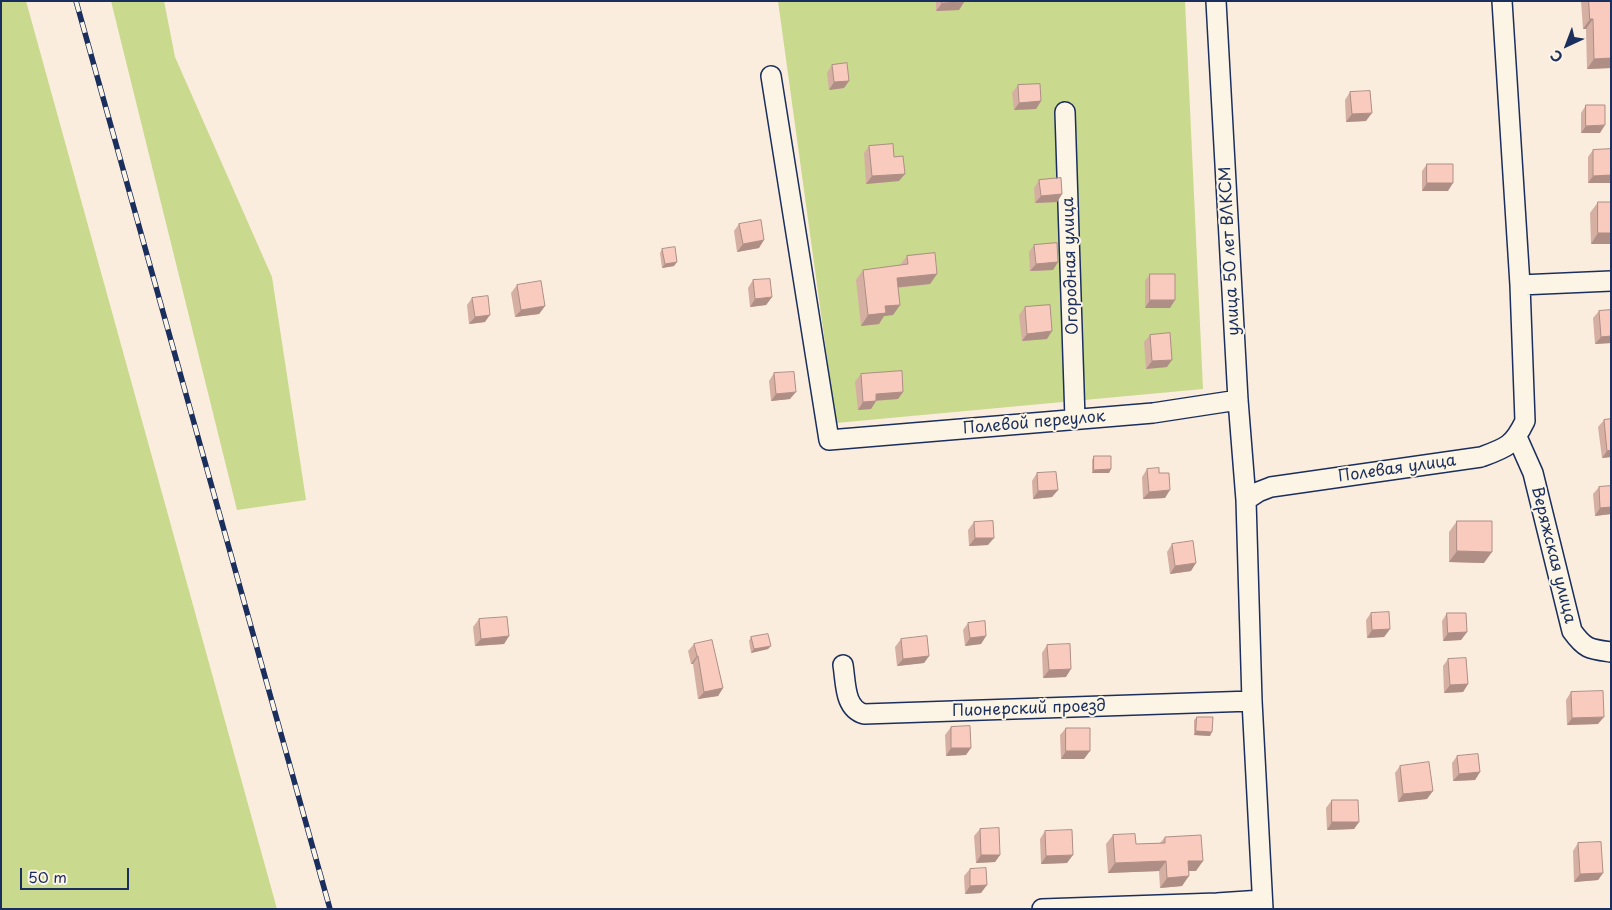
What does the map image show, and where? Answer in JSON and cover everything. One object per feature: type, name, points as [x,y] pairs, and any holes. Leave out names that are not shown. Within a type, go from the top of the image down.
[{"type":"street","name":"улица 50 лет ВЛКСМ","points":[[1216,1],[1238,400],[1246,500]]},
{"type":"street","points":[[1502,1],[1520,285],[1525,421],[1517,437]]},
{"type":"street","name":"Полевой переулок","points":[[771,76],[829,440],[1153,414],[1238,400]]},
{"type":"street","name":"Огородная улица","points":[[1065,112],[1075,419]]},
{"type":"street","points":[[1520,285],[1611,281]]},
{"type":"street","name":"Полевая улица","points":[[1246,500],[1258,492],[1271,487],[1481,457],[1505,448],[1517,437]]},
{"type":"street","name":"Веряжская улица","points":[[1517,437],[1533,473],[1572,631],[1582,644],[1594,650],[1611,652]]},
{"type":"street","points":[[1042,909],[1217,903],[1262,904],[1252,701],[1246,500]]},
{"type":"street","name":"Пионерский проезд","points":[[843,665],[851,706],[857,712],[864,714],[1252,701]]},
{"type":"green space","points":[[1,1],[26,1],[277,909],[1,909]]},
{"type":"green space","points":[[111,1],[164,1],[175,57],[272,277],[306,500],[237,510]]},
{"type":"green space","points":[[778,1],[1185,1],[1203,389],[836,423]]},
{"type":"building","points":[[941,1],[964,1],[964,2],[942,3]]},
{"type":"building","points":[[1589,1],[1611,1],[1611,58],[1594,59],[1593,19],[1590,19]]},
{"type":"building","points":[[847,63],[849,81],[834,82],[832,65]]},
{"type":"building","points":[[1040,84],[1041,101],[1019,103],[1018,85]]},
{"type":"building","points":[[1370,91],[1372,113],[1352,114],[1350,92]]},
{"type":"building","points":[[1586,105],[1605,105],[1605,125],[1586,126]]},
{"type":"building","points":[[893,144],[894,157],[903,156],[905,174],[872,176],[869,146]]},
{"type":"building","points":[[1611,149],[1611,175],[1593,176],[1593,150]]},
{"type":"building","points":[[1427,164],[1453,164],[1453,183],[1427,183]]},
{"type":"building","points":[[1061,178],[1062,194],[1041,196],[1039,180]]},
{"type":"building","points":[[1598,202],[1611,202],[1611,233],[1598,233]]},
{"type":"building","points":[[761,220],[764,240],[743,244],[739,224]]},
{"type":"building","points":[[1057,243],[1058,262],[1036,264],[1034,245]]},
{"type":"building","points":[[675,247],[677,262],[665,264],[662,249]]},
{"type":"building","points":[[935,253],[937,274],[897,278],[900,305],[885,306],[886,313],[868,315],[863,270],[908,264],[907,256]]},
{"type":"building","points":[[1150,274],[1175,274],[1175,300],[1150,300]]},
{"type":"building","points":[[770,279],[772,297],[755,299],[753,280]]},
{"type":"building","points":[[541,281],[545,306],[521,310],[517,285]]},
{"type":"building","points":[[488,296],[490,315],[475,317],[472,298]]},
{"type":"building","points":[[1050,305],[1052,331],[1027,334],[1025,307]]},
{"type":"building","points":[[1611,310],[1611,336],[1601,337],[1599,311]]},
{"type":"building","points":[[1170,333],[1172,360],[1152,361],[1150,335]]},
{"type":"building","points":[[902,371],[903,392],[876,394],[876,401],[863,402],[861,374]]},
{"type":"building","points":[[794,372],[796,392],[776,394],[774,373]]},
{"type":"building","points":[[1611,419],[1611,450],[1607,451],[1604,420]]},
{"type":"building","points":[[1094,456],[1111,456],[1111,469],[1094,470]]},
{"type":"building","points":[[1159,468],[1159,473],[1169,473],[1170,490],[1149,492],[1147,469]]},
{"type":"building","points":[[1056,472],[1058,490],[1038,491],[1037,473]]},
{"type":"building","points":[[1611,486],[1611,507],[1600,508],[1599,487]]},
{"type":"building","points":[[993,521],[994,538],[975,538],[974,522]]},
{"type":"building","points":[[1457,521],[1492,521],[1492,552],[1457,551]]},
{"type":"building","points":[[1193,541],[1196,563],[1175,566],[1172,544]]},
{"type":"building","points":[[1389,612],[1390,629],[1372,630],[1371,613]]},
{"type":"building","points":[[1447,613],[1466,613],[1467,632],[1448,633]]},
{"type":"building","points":[[507,617],[509,636],[481,639],[479,619]]},
{"type":"building","points":[[985,621],[986,636],[970,638],[968,623]]},
{"type":"building","points":[[768,634],[771,646],[754,649],[751,637]]},
{"type":"building","points":[[927,636],[929,656],[903,659],[901,639]]},
{"type":"building","points":[[712,640],[723,688],[704,692],[694,644]]},
{"type":"building","points":[[1070,644],[1071,669],[1049,670],[1047,645]]},
{"type":"building","points":[[1466,658],[1468,684],[1450,685],[1448,659]]},
{"type":"building","points":[[1603,691],[1604,717],[1572,718],[1571,692]]},
{"type":"building","points":[[1197,717],[1213,717],[1212,732],[1196,731]]},
{"type":"building","points":[[970,726],[971,748],[951,748],[951,727]]},
{"type":"building","points":[[1066,728],[1090,728],[1090,751],[1066,751]]},
{"type":"building","points":[[1478,754],[1480,772],[1459,774],[1457,756]]},
{"type":"building","points":[[1429,762],[1433,791],[1403,794],[1400,766]]},
{"type":"building","points":[[1332,800],[1358,800],[1359,822],[1332,822]]},
{"type":"building","points":[[999,828],[1000,855],[981,855],[980,829]]},
{"type":"building","points":[[1072,830],[1073,855],[1046,856],[1045,831]]},
{"type":"building","points":[[1135,834],[1136,844],[1165,843],[1165,837],[1201,835],[1203,861],[1188,861],[1189,876],[1167,878],[1166,861],[1115,863],[1113,835]]},
{"type":"building","points":[[1601,842],[1603,873],[1580,874],[1578,843]]},
{"type":"building","points":[[986,868],[987,885],[970,886],[970,869]]},
{"type":"railway","points":[[76,1],[330,909]]}]
